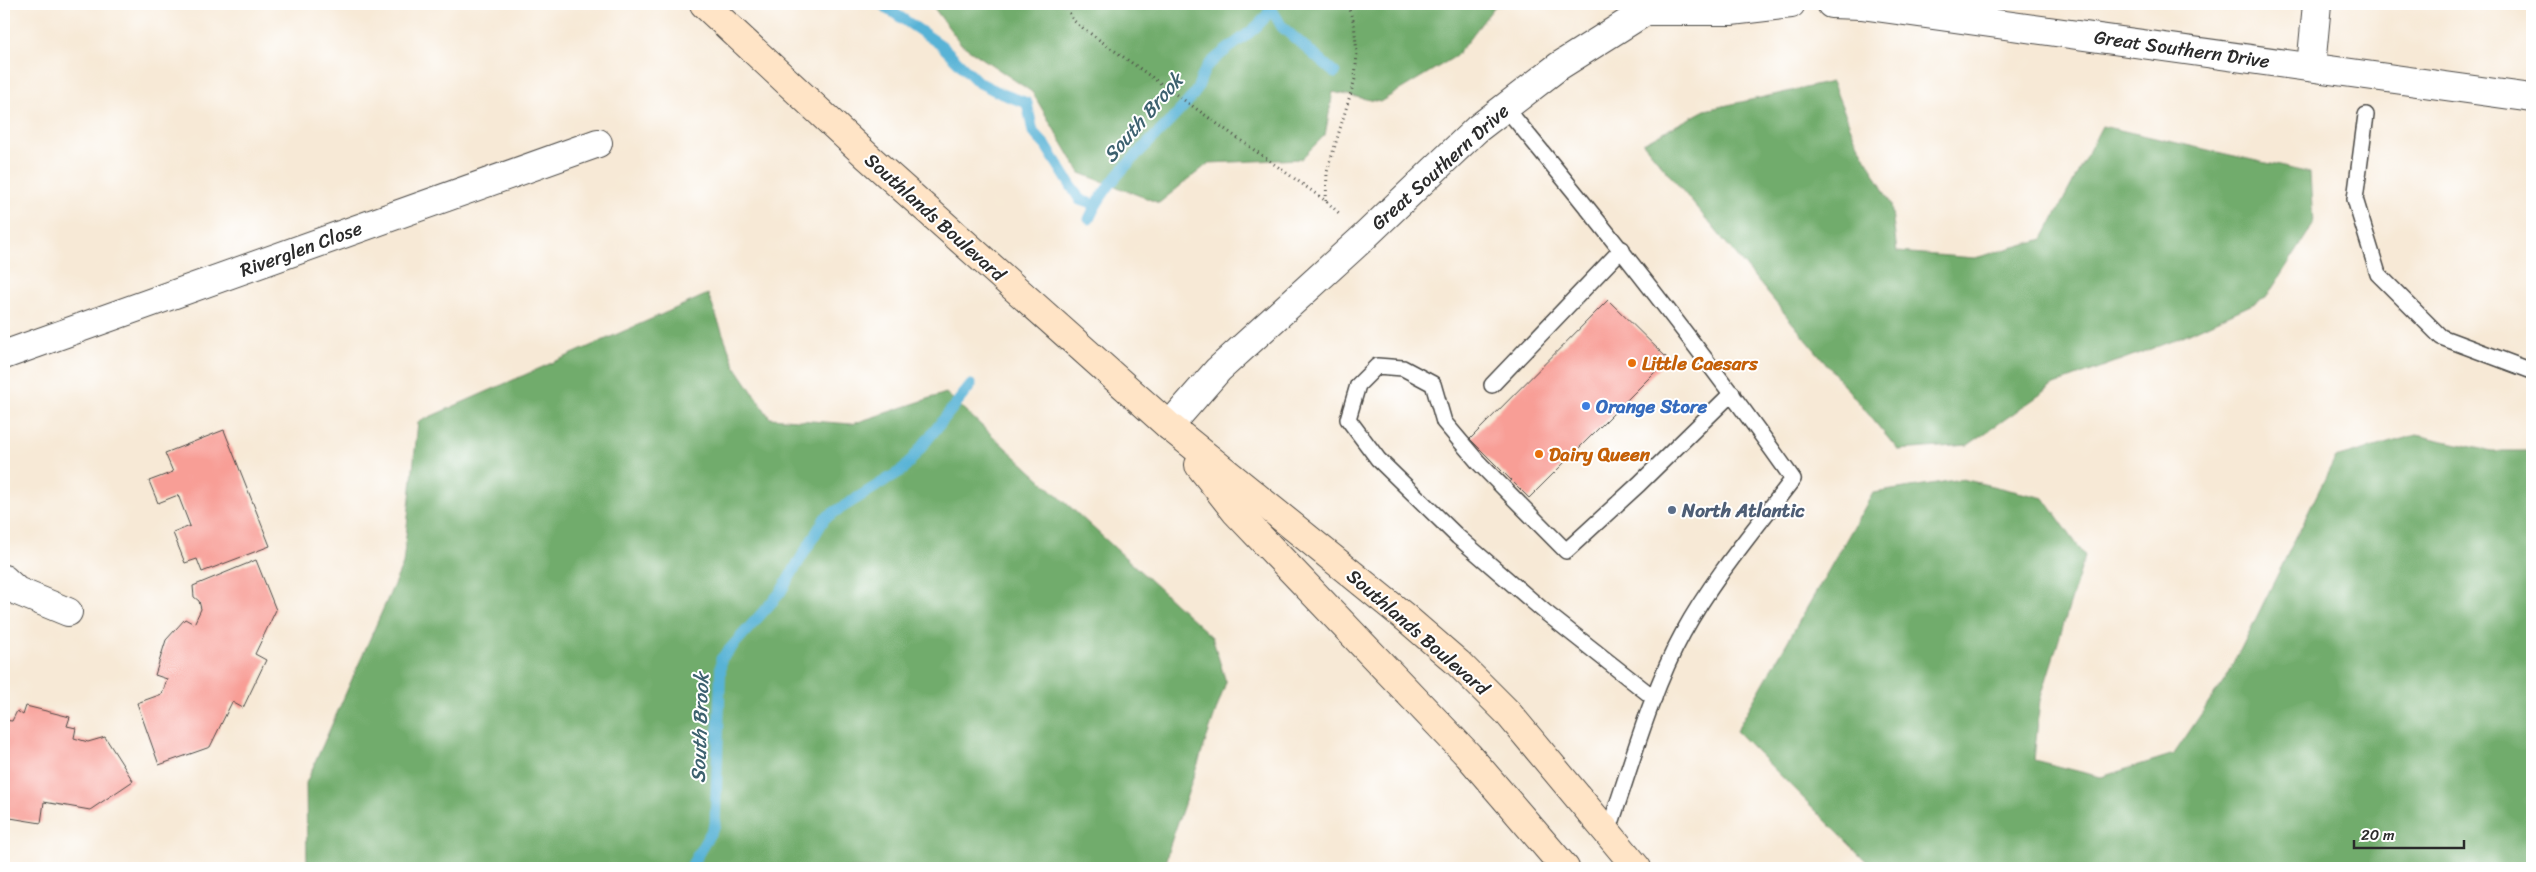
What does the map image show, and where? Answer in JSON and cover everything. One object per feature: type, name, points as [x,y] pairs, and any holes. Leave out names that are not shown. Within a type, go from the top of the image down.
[{"type":"main road","name":"Southlands Boulevard","points":[[704,4],[867,156],[1169,426],[1406,618],[1458,663],[1507,712],[1638,868]]},
{"type":"main road","name":"Southlands Boulevard","points":[[1169,426],[1236,512],[1468,755],[1565,868]]},
{"type":"street","name":"Great Southern Drive","points":[[1169,426],[1218,370],[1364,237],[1476,129],[1559,66],[1645,7],[1731,11],[1791,4]]},
{"type":"street","name":"Great Southern Drive","points":[[1831,4],[1861,4],[2532,98]]},
{"type":"street","points":[[2311,67],[2317,4]]},
{"type":"street","name":"Riverglen Close","points":[[4,355],[598,143]]},
{"type":"street","points":[[4,579],[17,591],[68,612]]},
{"type":"lane","points":[[1505,107],[1622,249],[1732,393],[1792,479],[1717,579],[1682,634],[1654,698],[1608,832]]},
{"type":"lane","points":[[2366,115],[2356,199],[2378,274],[2441,337],[2532,371]]},
{"type":"lane","points":[[1492,385],[1622,249]]},
{"type":"lane","points":[[1654,698],[1545,612],[1458,538],[1378,460],[1348,419],[1358,385],[1377,366],[1403,368],[1433,384],[1444,422],[1478,462],[1566,551],[1639,484],[1732,393]]},
{"type":"path","points":[[1065,4],[1073,20],[1326,201],[1327,172],[1355,79],[1357,53],[1354,23],[1347,4]]},
{"type":"green space","points":[[931,4],[1531,4],[1495,6],[1456,56],[1380,102],[1333,92],[1325,135],[1301,159],[1209,163],[1159,203],[1080,173],[1032,92],[961,44]]},
{"type":"green space","points":[[1832,82],[1855,138],[1891,204],[1897,252],[1975,258],[2043,239],[2102,126],[2310,173],[2313,225],[2266,298],[2172,341],[2054,385],[1968,445],[1898,450],[1643,143],[1705,110]]},
{"type":"green space","points":[[708,294],[735,366],[770,418],[852,424],[946,393],[1212,637],[1226,682],[1169,848],[1164,868],[307,868],[306,783],[403,564],[418,422]]},
{"type":"green space","points":[[2416,435],[2491,451],[2532,451],[2532,868],[1873,868],[1736,731],[1873,493],[1962,479],[2044,498],[2085,556],[2040,700],[2034,760],[2101,777],[2174,754],[2229,673],[2335,458]]},
{"type":"building","points":[[1608,300],[1668,359],[1529,498],[1470,439]]},
{"type":"building","points":[[224,430],[270,546],[202,572],[197,559],[185,563],[173,533],[190,526],[178,495],[158,503],[149,481],[173,472],[165,453]]},
{"type":"building","points":[[256,560],[276,610],[255,654],[266,660],[243,708],[232,702],[210,747],[159,765],[137,703],[162,694],[167,679],[155,675],[166,640],[185,619],[194,624],[201,609],[199,601],[194,597],[193,586]]},
{"type":"building","points":[[26,706],[70,717],[67,726],[76,728],[74,738],[88,742],[105,737],[133,781],[90,810],[44,802],[41,823],[4,817],[4,720],[12,721],[17,711],[23,715]]},
{"type":"waterway","points":[[881,4],[941,45],[978,82],[1002,94],[1027,103],[1033,132],[1046,146],[1080,200],[1095,205]]},
{"type":"waterway","name":"South Brook","points":[[1089,219],[1098,201],[1110,184],[1194,94],[1207,67],[1253,30],[1268,13],[1272,4]]},
{"type":"waterway","points":[[1271,8],[1282,27],[1335,73]]},
{"type":"waterway","name":"South Brook","points":[[690,868],[715,825],[721,659],[780,593],[825,518],[904,469],[971,385]]},
{"type":"place","name":"Little Caesars","points":[[1632,363]]},
{"type":"place","name":"Orange Store","points":[[1586,406]]},
{"type":"place","name":"Dairy Queen","points":[[1539,454]]},
{"type":"place","name":"North Atlantic","points":[[1672,510]]}]
